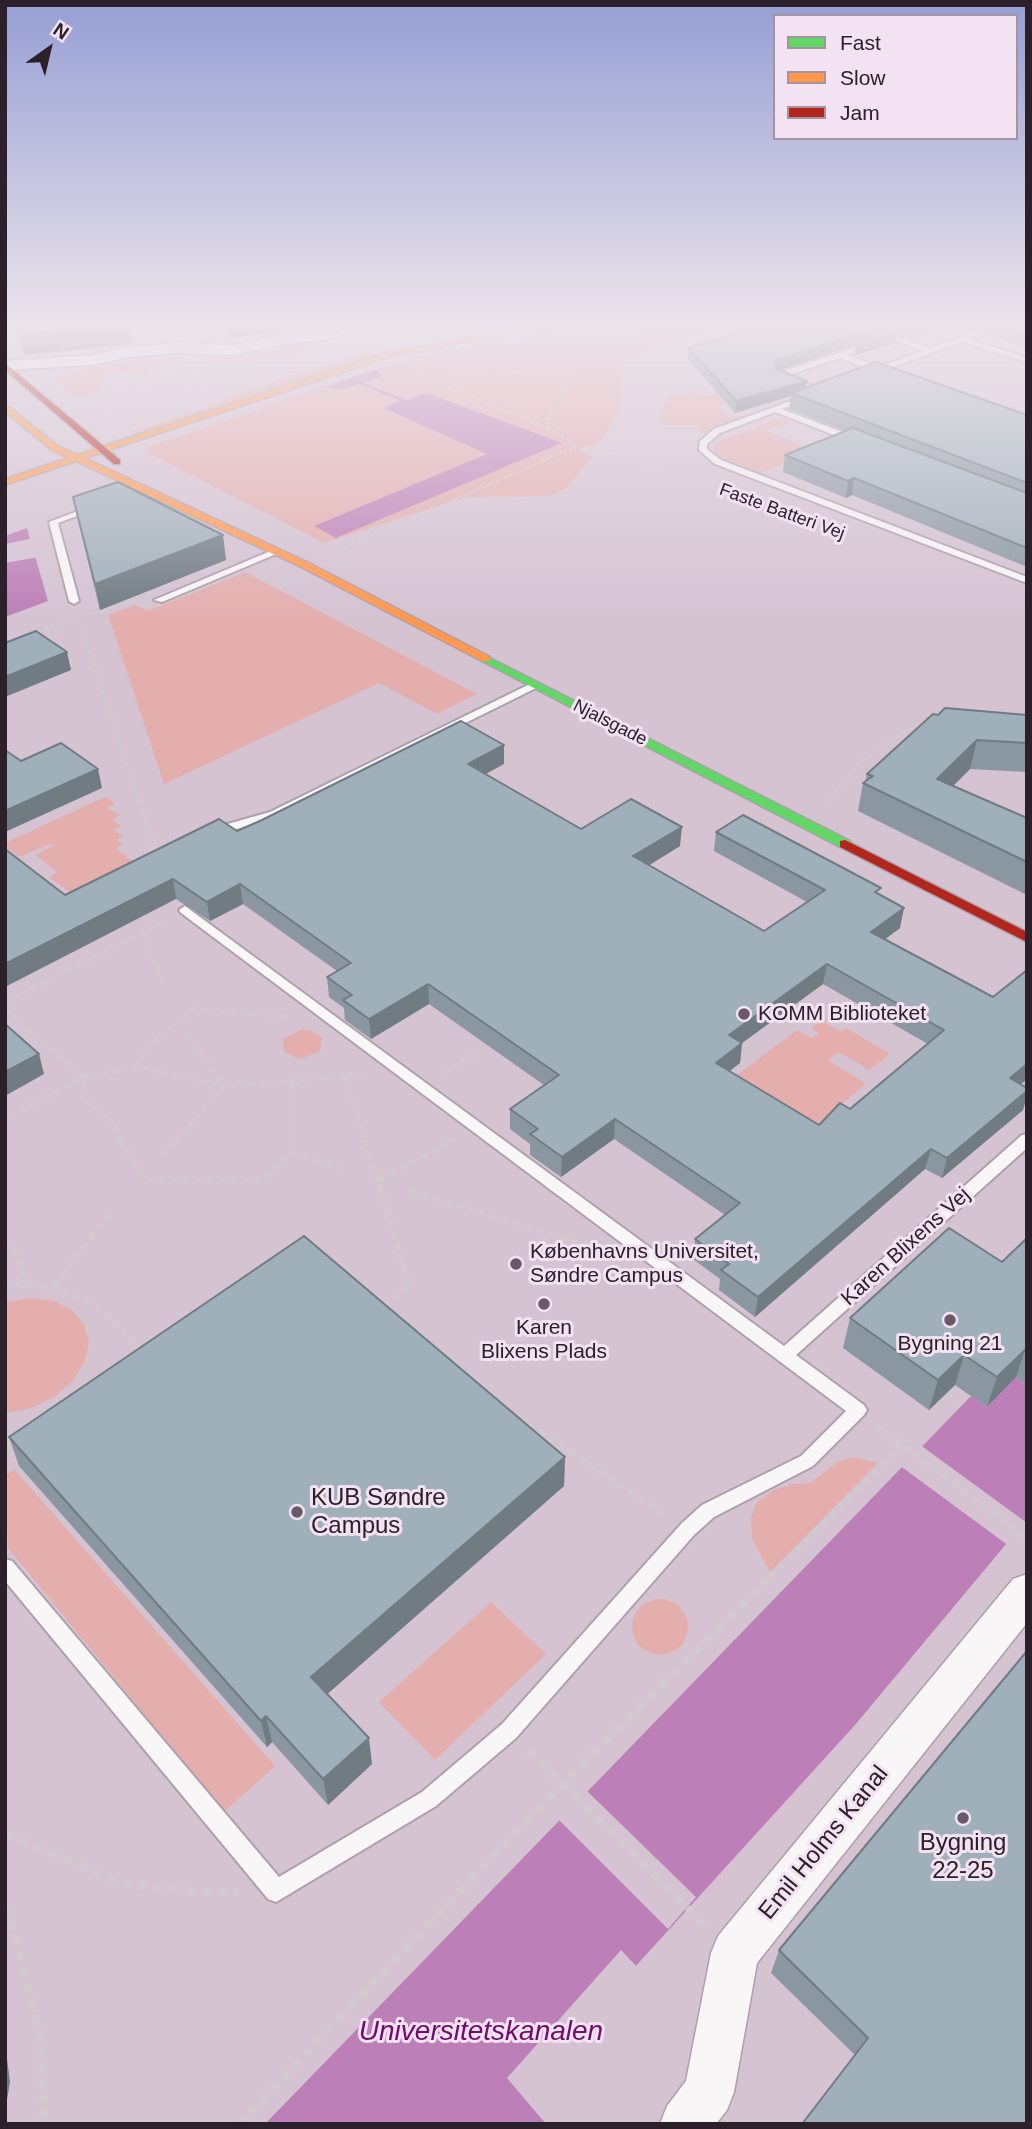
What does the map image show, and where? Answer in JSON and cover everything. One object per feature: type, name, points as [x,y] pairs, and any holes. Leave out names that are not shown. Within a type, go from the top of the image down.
[{"type":"street","name":"Njalsgade","points":[[25,423],[55,448],[138,492],[192,511],[305,565],[1027,938]]},
{"type":"street","points":[[43,423],[54,432],[92,441]]},
{"type":"street","points":[[71,423],[92,441]]},
{"type":"street","points":[[5,482],[76,458],[92,441],[143,423]]},
{"type":"street","points":[[5,465],[55,448],[92,441],[152,423]]},
{"type":"street","name":"Njalsgade","points":[[92,441],[192,511]]},
{"type":"street","name":"Emil Holms Kanal","points":[[685,2124],[709,2092],[735,1953],[1027,1592]]},
{"type":"lane","points":[[739,423],[708,436],[703,450],[718,462],[1027,580]]},
{"type":"lane","points":[[812,423],[863,443]]},
{"type":"lane","points":[[74,601],[54,522],[104,504]]},
{"type":"lane","points":[[159,600],[276,552]]},
{"type":"lane","points":[[333,796],[254,835],[240,835],[228,828],[274,814],[534,685]]},
{"type":"lane","points":[[5,1567],[276,1891],[429,1799],[509,1731],[688,1529],[708,1511],[807,1461],[858,1409],[185,910]]},
{"type":"lane","name":"Karen Blixens Vej","points":[[785,1354],[1027,1139]]},
{"type":"path","points":[[305,565],[574,447],[569,439],[536,423]]},
{"type":"path","points":[[548,423],[548,428]]},
{"type":"path","name":"Faste Batteri Vej","points":[[574,447],[622,455],[770,508]]},
{"type":"path","points":[[28,636],[78,617],[160,863]]},
{"type":"path","points":[[38,642],[56,636],[46,629]]},
{"type":"path","points":[[798,820],[836,793],[859,764],[884,743],[926,722],[937,722]]},
{"type":"path","points":[[5,1002],[185,910]]},
{"type":"path","points":[[142,932],[165,988]]},
{"type":"path","points":[[5,1009],[83,1077],[85,1101],[113,1121],[119,1139],[145,1180],[262,1180],[293,1153],[292,1082]]},
{"type":"path","points":[[136,1067],[150,1045],[193,1009],[272,1014]]},
{"type":"path","points":[[188,1035],[225,1087]]},
{"type":"path","points":[[422,1086],[476,1053]]},
{"type":"path","points":[[5,1119],[83,1077],[136,1067],[225,1087],[292,1082],[398,1068]]},
{"type":"path","points":[[345,1076],[410,1287],[384,1306]]},
{"type":"path","points":[[163,1156],[225,1087]]},
{"type":"path","points":[[378,1181],[478,1127]]},
{"type":"path","points":[[293,1153],[341,1168]]},
{"type":"path","points":[[411,1191],[606,1250]]},
{"type":"path","points":[[54,1287],[113,1209]]},
{"type":"path","points":[[5,1239],[16,1253],[27,1285]]},
{"type":"path","points":[[5,1288],[27,1285],[54,1287],[96,1305],[142,1350]]},
{"type":"path","points":[[374,1297],[394,1315]]},
{"type":"path","points":[[130,1358],[153,1343]]},
{"type":"path","points":[[517,1417],[688,1529]]},
{"type":"path","points":[[5,1446],[28,1430]]},
{"type":"path","points":[[239,2124],[562,1784],[901,1446],[1027,1538]]},
{"type":"path","points":[[509,1731],[735,1953]]},
{"type":"path","points":[[5,1833],[120,1883],[209,1893],[276,1891]]},
{"type":"path","points":[[5,1907],[10,1915],[41,2040],[43,2124]]},
{"type":"shaded area","points":[[157,423],[167,423],[135,434],[131,432]]},
{"type":"shaded area","points":[[216,423],[417,423],[488,454],[314,526],[336,538],[561,443],[491,423],[612,423],[602,440],[579,450],[593,457],[565,489],[550,496],[467,497],[324,543],[146,452],[146,447]]},
{"type":"shaded area","points":[[663,423],[729,423],[704,433],[700,433],[696,425]]},
{"type":"shaded area","points":[[766,423],[787,423],[767,431],[816,451],[760,473],[724,459],[714,450],[714,444]]},
{"type":"shaded area","points":[[245,572],[477,694],[437,714],[379,683],[164,784],[108,615],[135,605],[148,611]]},
{"type":"shaded area","points":[[105,797],[115,803],[107,808],[120,815],[112,820],[122,826],[114,830],[124,836],[117,840],[123,845],[116,849],[140,866],[77,898],[49,877],[57,872],[36,855],[53,846],[50,844],[19,857],[5,846],[5,843]]},
{"type":"shaded area","points":[[821,1020],[841,1032],[846,1028],[890,1054],[869,1070],[839,1052],[828,1060],[866,1084],[816,1125],[737,1075],[797,1030],[812,1038],[819,1033],[811,1028]]},
{"type":"shaded area","points":[[300,1030],[313,1031],[322,1038],[320,1051],[301,1059],[284,1052],[283,1039]]},
{"type":"shaded area","points":[[32,1298],[54,1301],[72,1310],[84,1324],[89,1342],[85,1361],[73,1381],[54,1397],[31,1408],[5,1413],[5,1302]]},
{"type":"shaded area","points":[[853,1457],[878,1463],[770,1572],[752,1539],[751,1518],[756,1503],[774,1490],[792,1484],[810,1483],[839,1461]]},
{"type":"shaded area","points":[[14,1469],[275,1766],[224,1812],[8,1548],[5,1476]]},
{"type":"shaded area","points":[[655,1599],[665,1599],[680,1607],[686,1616],[686,1638],[680,1647],[665,1655],[655,1655],[637,1643],[632,1632],[632,1622],[644,1604]]},
{"type":"shaded area","points":[[491,1602],[546,1654],[435,1760],[379,1702]]},
{"type":"water","points":[[418,423],[509,423],[562,443],[336,538],[314,526],[487,454]]},
{"type":"water","points":[[27,528],[48,601],[5,617],[5,536]]},
{"type":"water","name":"Universitetskanalen","points":[[1016,1377],[1027,1385],[1027,1519],[855,1725],[574,2034],[646,2124],[265,2124],[971,1396],[987,1407]]},
{"type":"pier","points":[[34,538],[39,557],[5,563],[5,544]]},
{"type":"pier","points":[[919,1444],[1027,1523],[1009,1546],[899,1465]]},
{"type":"pier","points":[[587,1791],[696,1897],[668,1929],[559,1820]]},
{"type":"pier","points":[[621,1950],[637,1967],[575,2033],[653,2119],[649,2124],[546,2124],[507,2078]]},
{"type":"building","points":[[871,423],[1027,423],[1027,483]]},
{"type":"building","points":[[853,428],[1027,493],[1027,548],[854,478],[848,481],[785,455]]},
{"type":"building","points":[[118,482],[223,535],[95,584],[73,497]]},
{"type":"building","points":[[36,631],[67,652],[5,677],[5,643]]},
{"type":"building","points":[[945,708],[1027,715],[1027,743],[977,740],[937,779],[1027,818],[1027,862],[863,783],[873,776],[867,774],[933,714],[938,715]]},
{"type":"building","points":[[461,721],[504,745],[468,764],[581,829],[631,799],[682,827],[633,856],[764,931],[825,890],[716,832],[743,815],[881,888],[875,892],[904,908],[871,932],[993,997],[1027,970],[1027,1064],[1010,1078],[1027,1088],[1027,1091],[947,1158],[931,1149],[758,1297],[721,1270],[729,1264],[695,1239],[740,1203],[615,1119],[562,1157],[530,1134],[538,1129],[510,1109],[559,1075],[428,984],[369,1019],[343,1000],[352,995],[327,977],[351,963],[240,884],[207,902],[173,879],[5,964],[5,849],[65,895],[219,819],[237,831]],"holes":[[[827,964],[944,1030],[850,1109],[840,1103],[819,1125],[716,1063],[742,1043],[729,1035]]]},
{"type":"building","points":[[61,743],[98,769],[5,811],[5,750],[21,761]]},
{"type":"building","points":[[5,1024],[39,1054],[5,1072]]},
{"type":"building","name":"Bygning 21","points":[[949,1228],[1002,1262],[1027,1238],[1027,1348],[997,1377],[964,1355],[938,1380],[850,1318]]},
{"type":"building","name":"KUB Søndre Campus","points":[[304,1236],[565,1457],[311,1677],[369,1738],[323,1779],[266,1716],[261,1721],[9,1437]]},
{"type":"building","name":"Bygning 22-25","points":[[1027,1651],[1027,2124],[802,2124],[868,2038],[779,1950]]},
{"type":"traffic: fast","points":[[486,659],[845,844]]},
{"type":"traffic: slow","points":[[25,423],[55,448],[305,565],[486,659]]},
{"type":"traffic: slow","points":[[5,482],[181,423]]},
{"type":"traffic: jam","points":[[72,423],[117,462]]},
{"type":"traffic: jam","points":[[845,844],[1027,938]]},
{"type":"place","name":"KOMM Biblioteket","points":[[744,1014]]},
{"type":"place","name":"Københavns Universitet, Søndre Campus","points":[[516,1264]]},
{"type":"place","name":"Karen Blixens Plads","points":[[544,1304]]},
{"type":"place","name":"Bygning 21","points":[[950,1320]]},
{"type":"place","name":"KUB Søndre Campus","points":[[297,1512]]},
{"type":"place","name":"Bygning 22-25","points":[[963,1818]]}]
